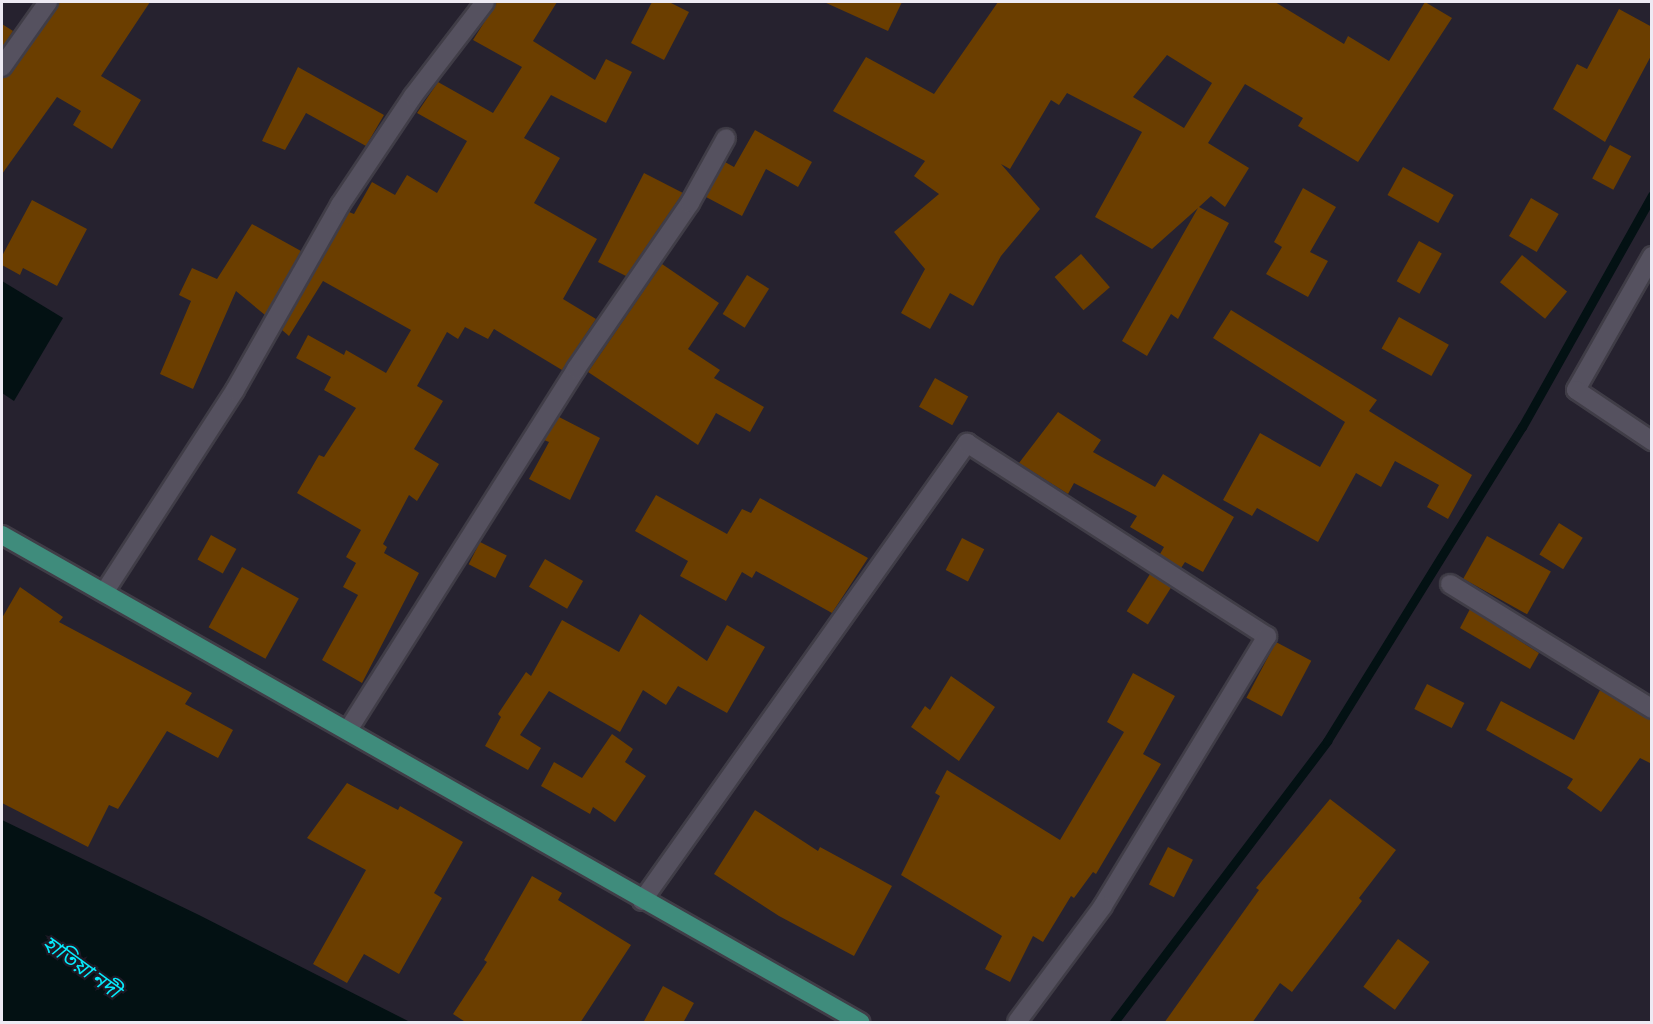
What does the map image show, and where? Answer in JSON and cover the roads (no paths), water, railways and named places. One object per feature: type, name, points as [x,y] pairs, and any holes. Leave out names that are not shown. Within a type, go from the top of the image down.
[{"type":"main road","points":[[2,535],[105,591],[642,901],[860,1023]]},
{"type":"street","points":[[2,66],[48,2]]},
{"type":"street","points":[[105,591],[235,390],[340,205],[413,96],[485,2]]},
{"type":"street","points":[[348,730],[576,369],[690,203],[726,138]]},
{"type":"street","points":[[1652,256],[1576,390],[1652,441]]},
{"type":"street","points":[[642,901],[967,443],[1267,636],[1103,906],[1017,1023]]},
{"type":"street","points":[[1450,584],[1652,709]]},
{"type":"water","points":[[2,281],[63,318],[14,401],[2,393]]},
{"type":"water","name":"হাতিয়া নদী","points":[[2,820],[199,915],[410,1022],[2,1022]]},
{"type":"waterway","points":[[1114,1022],[1327,741],[1522,427],[1652,195]]}]
